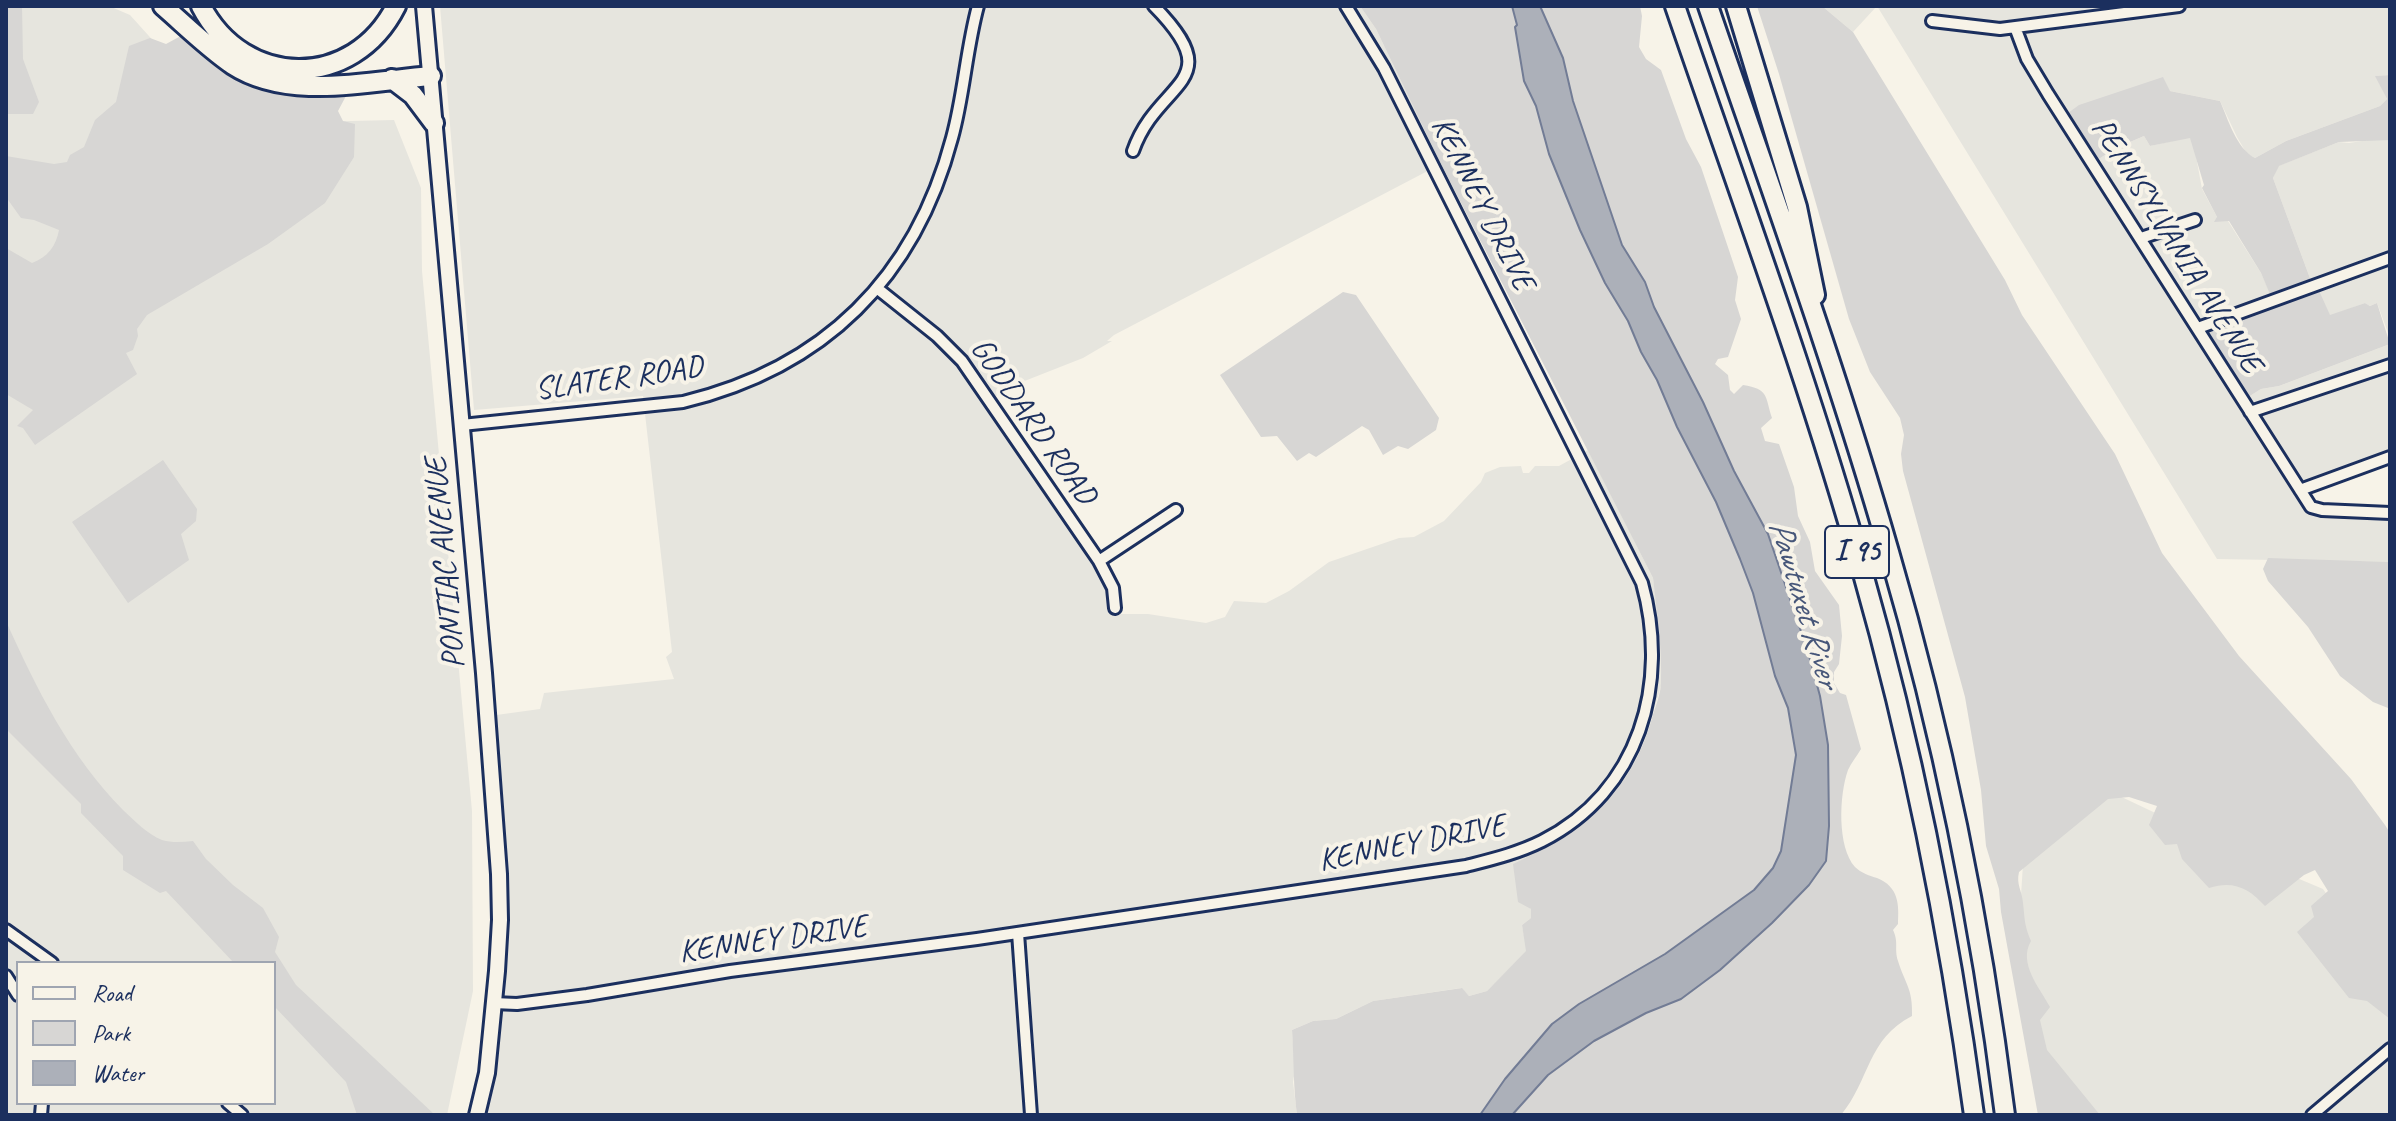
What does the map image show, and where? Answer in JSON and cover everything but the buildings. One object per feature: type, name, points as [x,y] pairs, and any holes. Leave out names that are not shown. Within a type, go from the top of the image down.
[{"type":"highway","points":[[163,6],[233,65],[261,79],[303,86],[431,76]]},
{"type":"highway","points":[[201,6],[218,33],[245,55],[278,67],[302,69],[337,62],[358,51],[376,36],[396,6]]},
{"type":"highway","points":[[1662,6],[1716,126]]},
{"type":"highway","name":"I 95","points":[[1675,6],[1822,438],[1891,680],[1940,900],[1974,1115]]},
{"type":"highway","name":"I 95","points":[[1708,6],[1821,338],[1890,554],[1934,723],[1971,899],[2005,1115]]},
{"type":"highway","points":[[1736,6],[1802,225],[1821,338]]},
{"type":"highway","points":[[392,79],[413,95],[434,123]]},
{"type":"main road","name":"PONTIAC AVENUE","points":[[424,6],[499,874],[499,944],[487,1073],[477,1115]]},
{"type":"street","name":"SLATER ROAD","points":[[462,425],[651,407],[706,397],[768,374],[804,354],[845,321],[878,289],[913,239],[937,188],[959,109],[968,44],[978,6]]},
{"type":"street","points":[[1133,151],[1144,124],[1181,83],[1189,60],[1181,36],[1154,6]]},
{"type":"street","name":"KENNEY DRIVE","points":[[493,1003],[517,1004],[587,995],[730,971],[1018,933],[1466,866],[1510,854],[1545,839],[1586,809],[1619,770],[1641,727],[1649,702],[1654,651],[1642,583],[1384,68],[1346,6]]},
{"type":"street","points":[[1932,21],[2000,29],[2179,6]]},
{"type":"street","name":"PENNSYLVANIA AVENUE","points":[[2015,27],[2027,59],[2300,490]]},
{"type":"street","points":[[2141,238],[2195,220]]},
{"type":"street","points":[[2198,328],[2390,258]]},
{"type":"street","name":"GODDARD ROAD","points":[[878,289],[937,336],[962,361],[1099,561],[1113,588],[1115,608]]},
{"type":"street","points":[[2250,412],[2390,365]]},
{"type":"street","points":[[2390,457],[2300,490],[2314,509],[2390,513]]},
{"type":"street","points":[[1099,561],[1176,510]]},
{"type":"street","points":[[6,930],[49,961]]},
{"type":"street","points":[[1018,933],[1031,1115]]},
{"type":"street","points":[[2312,1115],[2390,1049]]},
{"type":"shaded area","points":[[6,6],[109,6],[130,15],[185,76],[267,123],[394,120],[421,188],[422,271],[472,811],[473,991],[447,1115],[6,1115]]},
{"type":"shaded area","points":[[440,6],[1360,6],[1376,29],[1441,164],[1114,335],[1107,341],[1112,341],[1083,358],[1022,382],[992,398],[1114,578],[1121,614],[1148,614],[1206,623],[1225,617],[1234,601],[1266,603],[1289,591],[1329,562],[1399,538],[1414,537],[1444,521],[1481,482],[1485,473],[1500,467],[1521,466],[1523,473],[1529,473],[1535,466],[1559,466],[1588,450],[1653,578],[1660,626],[1661,686],[1647,734],[1628,778],[1607,802],[1545,849],[1528,906],[1531,918],[1522,925],[1527,951],[1487,991],[1469,996],[1461,988],[1373,1001],[1336,1019],[1313,1021],[1292,1030],[1297,1115],[474,1115],[500,962],[489,716],[540,709],[544,693],[674,679],[666,657],[672,652],[643,396],[474,410]]},
{"type":"shaded area","points":[[1822,6],[1877,6],[1853,32]]},
{"type":"shaded area","points":[[1877,6],[2390,6],[2390,75],[2376,76],[2387,99],[2380,106],[2286,141],[2255,158],[2247,154],[2220,101],[2170,91],[2094,162],[2144,136],[2150,146],[2190,137],[2202,189],[2217,217],[2228,221],[2261,273],[2273,299],[2245,399],[2261,389],[2279,386],[2390,344],[2390,456],[2302,488],[2313,506],[2390,513],[2390,562],[2217,559]]},
{"type":"shaded area","points":[[2390,140],[2390,338],[2377,303],[2370,306],[2365,303],[2330,316],[2311,281],[2273,178],[2278,166],[2339,142]]},
{"type":"shaded area","points":[[2111,792],[2323,889],[2390,985],[2390,1115],[2041,1115],[2018,944],[2023,864]]},
{"type":"green space","points":[[6,6],[22,6],[23,59],[39,102],[33,114],[6,114]]},
{"type":"green space","points":[[1360,6],[1512,6],[1524,80],[1536,106],[1549,154],[1605,283],[1657,380],[1740,559],[1753,593],[1775,676],[1788,708],[1796,755],[1781,851],[1773,868],[1754,890],[1665,954],[1579,1004],[1552,1024],[1505,1079],[1480,1115],[1297,1115],[1292,1030],[1313,1021],[1336,1019],[1373,1001],[1462,988],[1469,996],[1487,991],[1526,951],[1522,925],[1531,918],[1531,909],[1518,902],[1513,864],[1582,824],[1601,808],[1631,769],[1643,745],[1660,691],[1658,617],[1653,578],[1437,156],[1376,29]]},
{"type":"green space","points":[[1540,6],[1640,6],[1639,47],[1646,59],[1661,70],[1686,139],[1701,167],[1738,277],[1735,300],[1741,319],[1728,357],[1718,359],[1715,364],[1728,375],[1730,390],[1734,394],[1743,385],[1758,389],[1765,395],[1772,418],[1761,428],[1765,441],[1779,444],[1794,487],[1798,516],[1810,542],[1815,571],[1839,605],[1842,636],[1834,683],[1840,693],[1846,695],[1861,749],[1849,767],[1845,781],[1841,820],[1845,847],[1855,867],[1884,882],[1894,891],[1898,910],[1898,924],[1893,930],[1896,952],[1912,1007],[1912,1016],[1897,1025],[1877,1048],[1851,1102],[1841,1115],[1512,1115],[1548,1075],[1594,1041],[1646,1013],[1681,999],[1720,970],[1809,885],[1828,745],[1820,696],[1808,652],[1768,534],[1734,471],[1654,307],[1645,282],[1622,245],[1573,101],[1563,58]]},
{"type":"green space","points":[[1757,6],[1822,6],[1853,32],[2005,280],[2022,315],[2115,454],[2162,553],[2239,656],[2351,779],[2390,833],[2390,1019],[2367,1001],[2349,998],[2297,932],[2314,917],[2311,906],[2328,891],[2315,870],[2265,906],[2240,887],[2226,885],[2209,888],[2182,859],[2177,844],[2165,845],[2149,825],[2157,806],[2129,797],[2108,799],[2019,872],[2025,922],[2031,941],[2028,966],[2050,1007],[2040,1020],[2047,1050],[2100,1115],[2038,1115],[1999,889],[1986,846],[1981,790],[1965,697],[1903,471],[1901,454],[1904,435],[1900,418],[1870,372],[1849,319]]},
{"type":"green space","points":[[190,31],[220,56],[338,87],[346,96],[338,111],[343,121],[355,124],[354,157],[325,203],[268,244],[147,315],[137,329],[133,350],[126,353],[137,374],[35,445],[23,428],[17,426],[33,410],[6,394],[6,248],[32,263],[50,250],[59,230],[21,218],[6,197],[6,156],[54,164],[67,162],[70,155],[84,147],[95,120],[116,102],[129,46],[150,38],[166,44]]},
{"type":"green space","points":[[2390,75],[2390,140],[2339,142],[2279,166],[2273,178],[2311,281],[2316,284],[2330,315],[2365,303],[2370,306],[2377,303],[2390,344],[2279,386],[2261,389],[2245,399],[2199,330],[2272,299],[2261,273],[2229,221],[2214,222],[2217,217],[2202,188],[2204,185],[2190,138],[2150,146],[2144,136],[2094,162],[2064,116],[2079,105],[2163,77],[2170,91],[2220,101],[2238,140],[2255,158],[2286,141],[2380,106],[2387,99],[2375,76]]},
{"type":"green space","points":[[1343,292],[1356,295],[1439,418],[1436,430],[1408,449],[1398,446],[1383,455],[1369,430],[1362,426],[1316,457],[1309,453],[1297,461],[1277,436],[1261,437],[1220,375]]},
{"type":"green space","points":[[163,460],[197,509],[196,521],[181,534],[189,560],[128,603],[72,522]]},
{"type":"green space","points":[[2268,558],[2390,562],[2388,708],[2373,702],[2340,676],[2308,627],[2268,581],[2263,569]]},
{"type":"green space","points":[[6,621],[56,721],[104,789],[146,831],[170,842],[193,841],[206,859],[233,885],[263,908],[279,937],[275,952],[296,985],[435,1115],[357,1115],[346,1082],[276,1008],[276,961],[232,961],[166,891],[160,893],[123,870],[123,856],[81,813],[81,804],[6,729]]},
{"type":"water","points":[[1512,6],[1540,6],[1563,58],[1573,101],[1622,245],[1645,282],[1654,307],[1734,471],[1768,534],[1820,696],[1828,745],[1829,826],[1826,861],[1809,885],[1720,970],[1681,999],[1646,1013],[1594,1041],[1548,1075],[1512,1115],[1480,1115],[1505,1079],[1552,1024],[1579,1004],[1665,954],[1754,890],[1773,868],[1781,851],[1796,755],[1788,708],[1775,676],[1753,593],[1740,559],[1657,380],[1580,230],[1549,154],[1536,106],[1524,81]]},
{"type":"water label","name":"Pawtuxet River","points":[[1803,604]]}]
